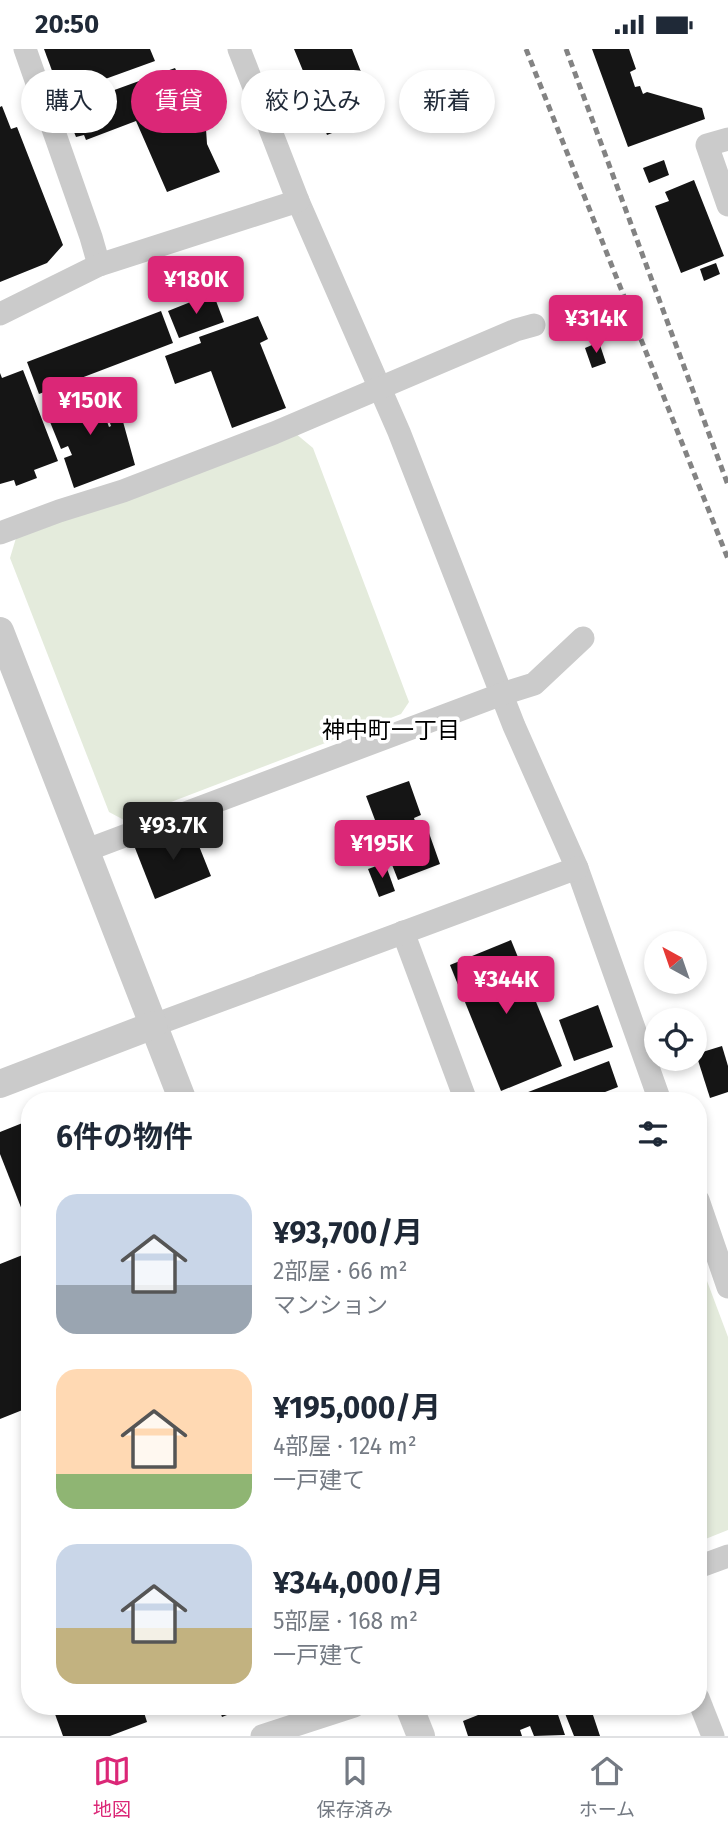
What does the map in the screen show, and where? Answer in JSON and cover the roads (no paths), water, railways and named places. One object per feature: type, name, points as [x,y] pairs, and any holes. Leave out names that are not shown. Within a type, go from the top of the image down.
[{"type":"street","points":[[25,49],[99,265]]},
{"type":"street","points":[[239,49],[298,201],[399,432],[514,726],[577,867],[657,1092]]},
{"type":"street","points":[[728,139],[707,145],[728,205]]},
{"type":"street","points":[[0,314],[99,265],[298,201]]},
{"type":"street","points":[[0,533],[136,487],[274,433],[516,330],[534,325]]},
{"type":"street","points":[[0,631],[180,1092]]},
{"type":"street","points":[[87,850],[534,684],[583,638]]},
{"type":"street","points":[[0,1084],[577,867]]},
{"type":"street","points":[[403,932],[463,1092]]},
{"type":"street","points":[[707,1227],[728,1287]]},
{"type":"street","points":[[707,1564],[728,1556]]},
{"type":"street","points":[[262,1736],[326,1715]]},
{"type":"street","points":[[413,1715],[421,1736]]},
{"type":"street","points":[[705,1715],[713,1736]]},
{"type":"railway","points":[[526,49],[728,559]]},
{"type":"railway","points":[[566,49],[728,485]]},
{"type":"district","name":"神中町一丁目","points":[[391,730]]}]
